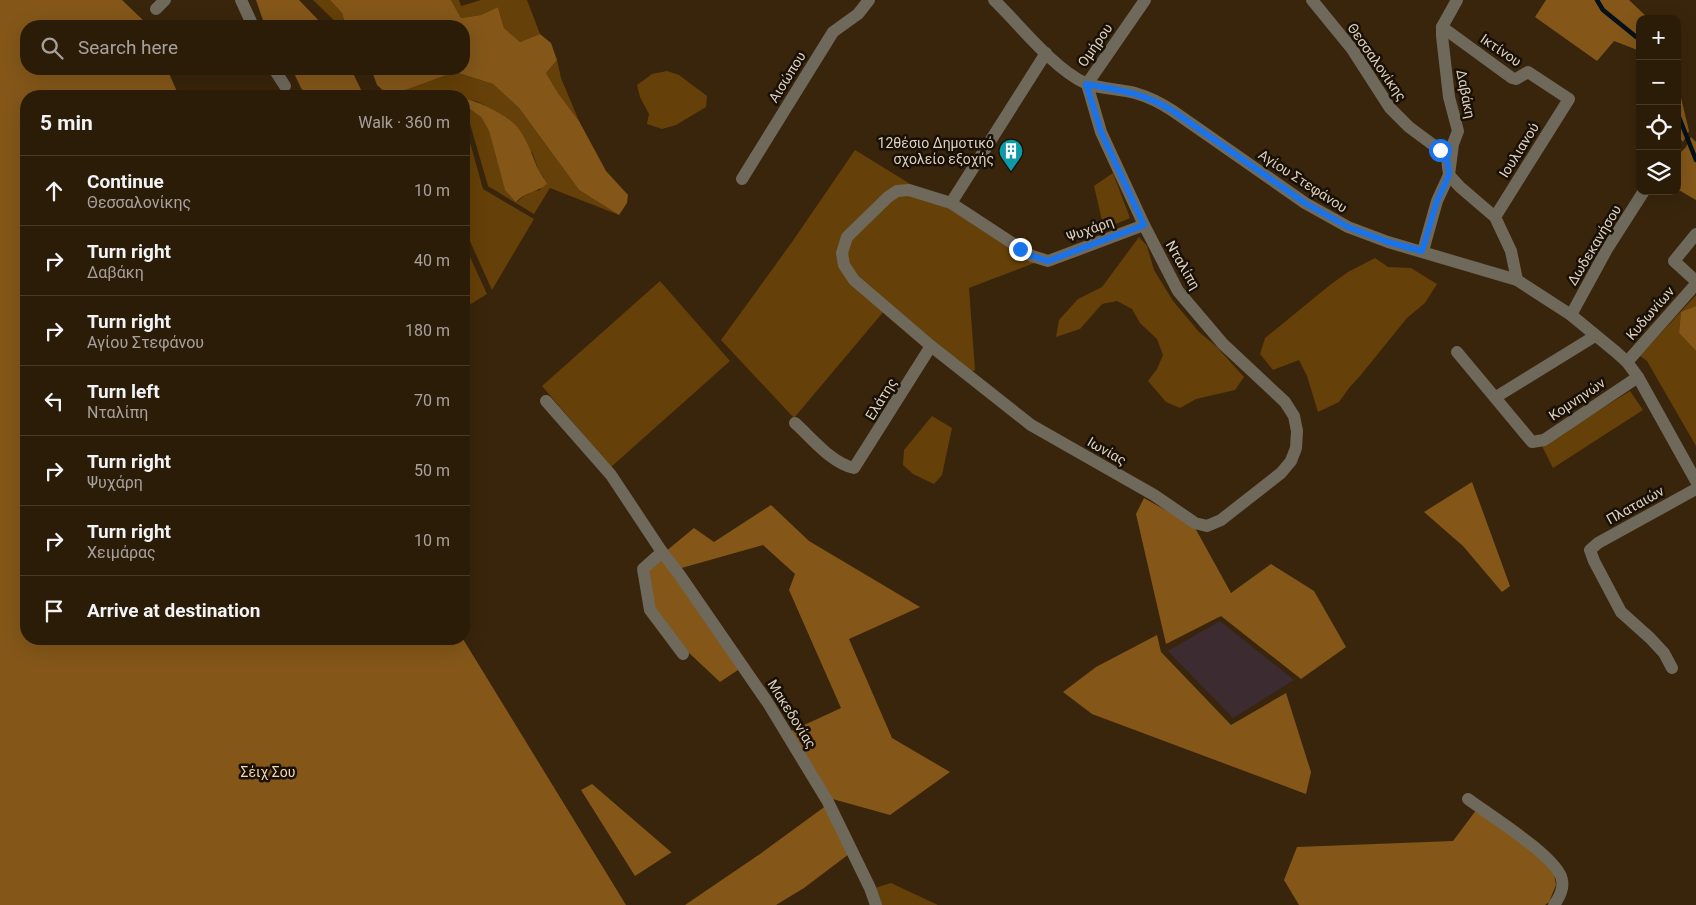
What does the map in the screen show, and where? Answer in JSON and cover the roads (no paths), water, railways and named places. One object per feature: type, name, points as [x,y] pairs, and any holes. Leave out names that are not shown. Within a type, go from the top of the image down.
[{"type":"street","points":[[156,10],[165,0]]},
{"type":"street","points":[[241,0],[250,20]]},
{"type":"street","name":"Αισώπου","points":[[742,179],[800,88],[822,48],[834,32],[858,14],[869,0]]},
{"type":"street","name":"Αγίου Στεφάνου","points":[[994,0],[1046,53],[1086,84],[1135,93],[1155,100],[1305,203],[1348,227],[1388,242],[1518,280],[1571,315],[1627,362],[1638,377],[1696,480]]},
{"type":"street","name":"Ομήρου","points":[[1086,84],[1145,0]]},
{"type":"street","name":"Θεσσαλονίκης","points":[[1312,0],[1352,49],[1390,108],[1409,127],[1440,150],[1447,158],[1449,175],[1495,217],[1511,251],[1518,280]]},
{"type":"street","points":[[1442,27],[1456,0]]},
{"type":"street","name":"Δαβάκη","points":[[1422,251],[1439,196],[1449,175],[1453,144],[1458,131],[1449,97],[1442,27]]},
{"type":"street","name":"Ικτίνου","points":[[1442,27],[1512,78],[1516,79],[1528,72],[1569,99]]},
{"type":"street","points":[[951,203],[1046,53]]},
{"type":"street","points":[[278,75],[285,86]]},
{"type":"street","name":"Νταλίπη","points":[[1086,84],[1101,132],[1144,225],[1178,291],[1223,344],[1285,402],[1294,416],[1297,431]]},
{"type":"street","name":"Ιουλιανού","points":[[1495,217],[1569,99]]},
{"type":"street","name":"Ιωνίας","points":[[951,203],[909,190],[897,191],[846,237],[842,252],[844,265],[854,280],[931,346],[1031,425],[1154,495],[1189,520],[1207,526],[1227,516],[1281,473],[1290,461],[1296,448],[1297,431]]},
{"type":"street","name":"Δωδεκανήσου","points":[[1571,315],[1607,249],[1641,195]]},
{"type":"street","name":"Ψυχάρη","points":[[951,203],[1032,256],[1048,261],[1144,225]]},
{"type":"street","name":"Κυδωνίων","points":[[1627,362],[1696,282],[1674,261],[1696,234]]},
{"type":"street","points":[[1457,352],[1496,397],[1596,336]]},
{"type":"street","name":"Ελάτης","points":[[795,422],[824,450],[844,465],[854,468],[931,346]]},
{"type":"street","name":"Κομνηνών","points":[[1496,397],[1532,442],[1544,440],[1638,377]]},
{"type":"street","name":"Μακεδονίας","points":[[546,401],[611,475],[662,552],[768,703],[823,793],[870,888],[876,905]]},
{"type":"street","name":"Πλαταιών","points":[[1672,668],[1659,648],[1621,612],[1590,550],[1598,543],[1696,489]]},
{"type":"street","points":[[662,552],[642,569],[650,610],[683,654]]},
{"type":"street","points":[[1468,799],[1537,848],[1558,868],[1562,878],[1562,886],[1560,897],[1554,905]]},
{"type":"waterway","points":[[1597,0],[1603,10],[1636,37]]},
{"type":"waterway","points":[[1681,122],[1696,160]]},
{"type":"place","name":"12θέσιο Δημοτικό σχολείο εξοχής","points":[[1011,172]]},
{"type":"park label","name":"Σέιχ Σου","points":[[268,772]]}]
